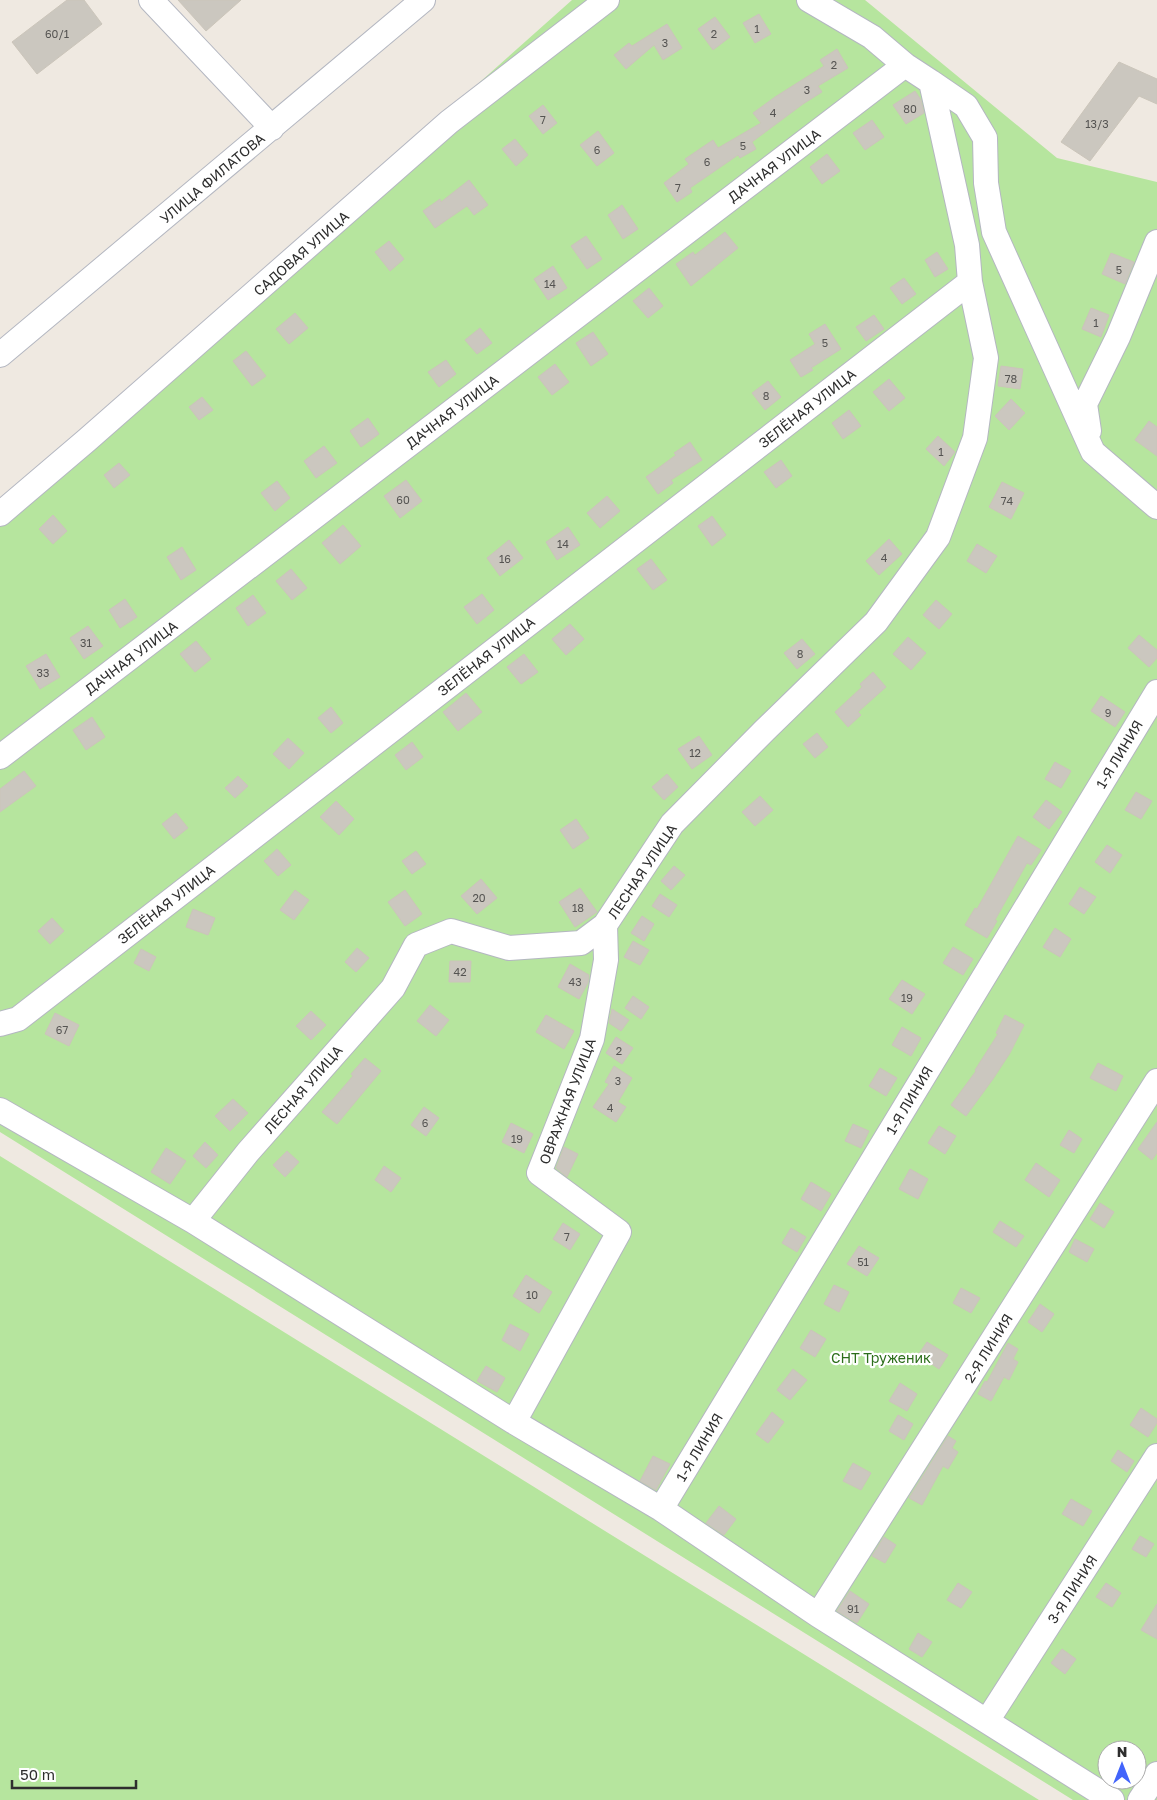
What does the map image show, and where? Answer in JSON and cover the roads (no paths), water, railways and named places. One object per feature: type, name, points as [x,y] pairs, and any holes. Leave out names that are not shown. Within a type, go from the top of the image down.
[{"type":"street","points":[[151,0],[272,128]]},
{"type":"street","name":"УЛИЦА ФИЛАТОВА","points":[[0,355],[423,0]]},
{"type":"street","name":"САДОВАЯ УЛИЦА","points":[[0,514],[449,122],[607,0]]},
{"type":"street","points":[[809,0],[872,37],[905,65],[966,106],[985,138],[986,183],[994,232],[1093,452],[1154,498]]},
{"type":"street","name":"ДАЧНАЯ УЛИЦА","points":[[0,757],[905,65]]},
{"type":"street","name":"ЛЕСНАЯ УЛИЦА","points":[[193,1221],[248,1152],[393,988],[416,945],[451,931],[509,948],[581,943],[605,925],[672,824],[876,622],[938,537],[976,438],[986,358],[970,282],[967,244],[931,82]]},
{"type":"street","points":[[1093,452],[1085,404],[1118,337],[1157,242]]},
{"type":"street","name":"ЗЕЛЁНАЯ УЛИЦА","points":[[0,1024],[18,1019],[970,282]]},
{"type":"street","name":"1-Я ЛИНИЯ","points":[[661,1509],[1157,692]]},
{"type":"street","name":"ОВРАЖНАЯ УЛИЦА","points":[[514,1422],[618,1232],[539,1172],[592,1039],[606,960],[605,925]]},
{"type":"street","name":"2-Я ЛИНИЯ","points":[[818,1615],[1157,1081]]},
{"type":"street","points":[[0,1110],[193,1221],[514,1422],[661,1509],[818,1615],[1112,1800]]},
{"type":"street","name":"3-Я ЛИНИЯ","points":[[987,1721],[1157,1456]]},
{"type":"street","points":[[1140,1800],[1157,1774]]},
{"type":"park label","name":"СНТ Труженик","points":[[881,1357]]}]
